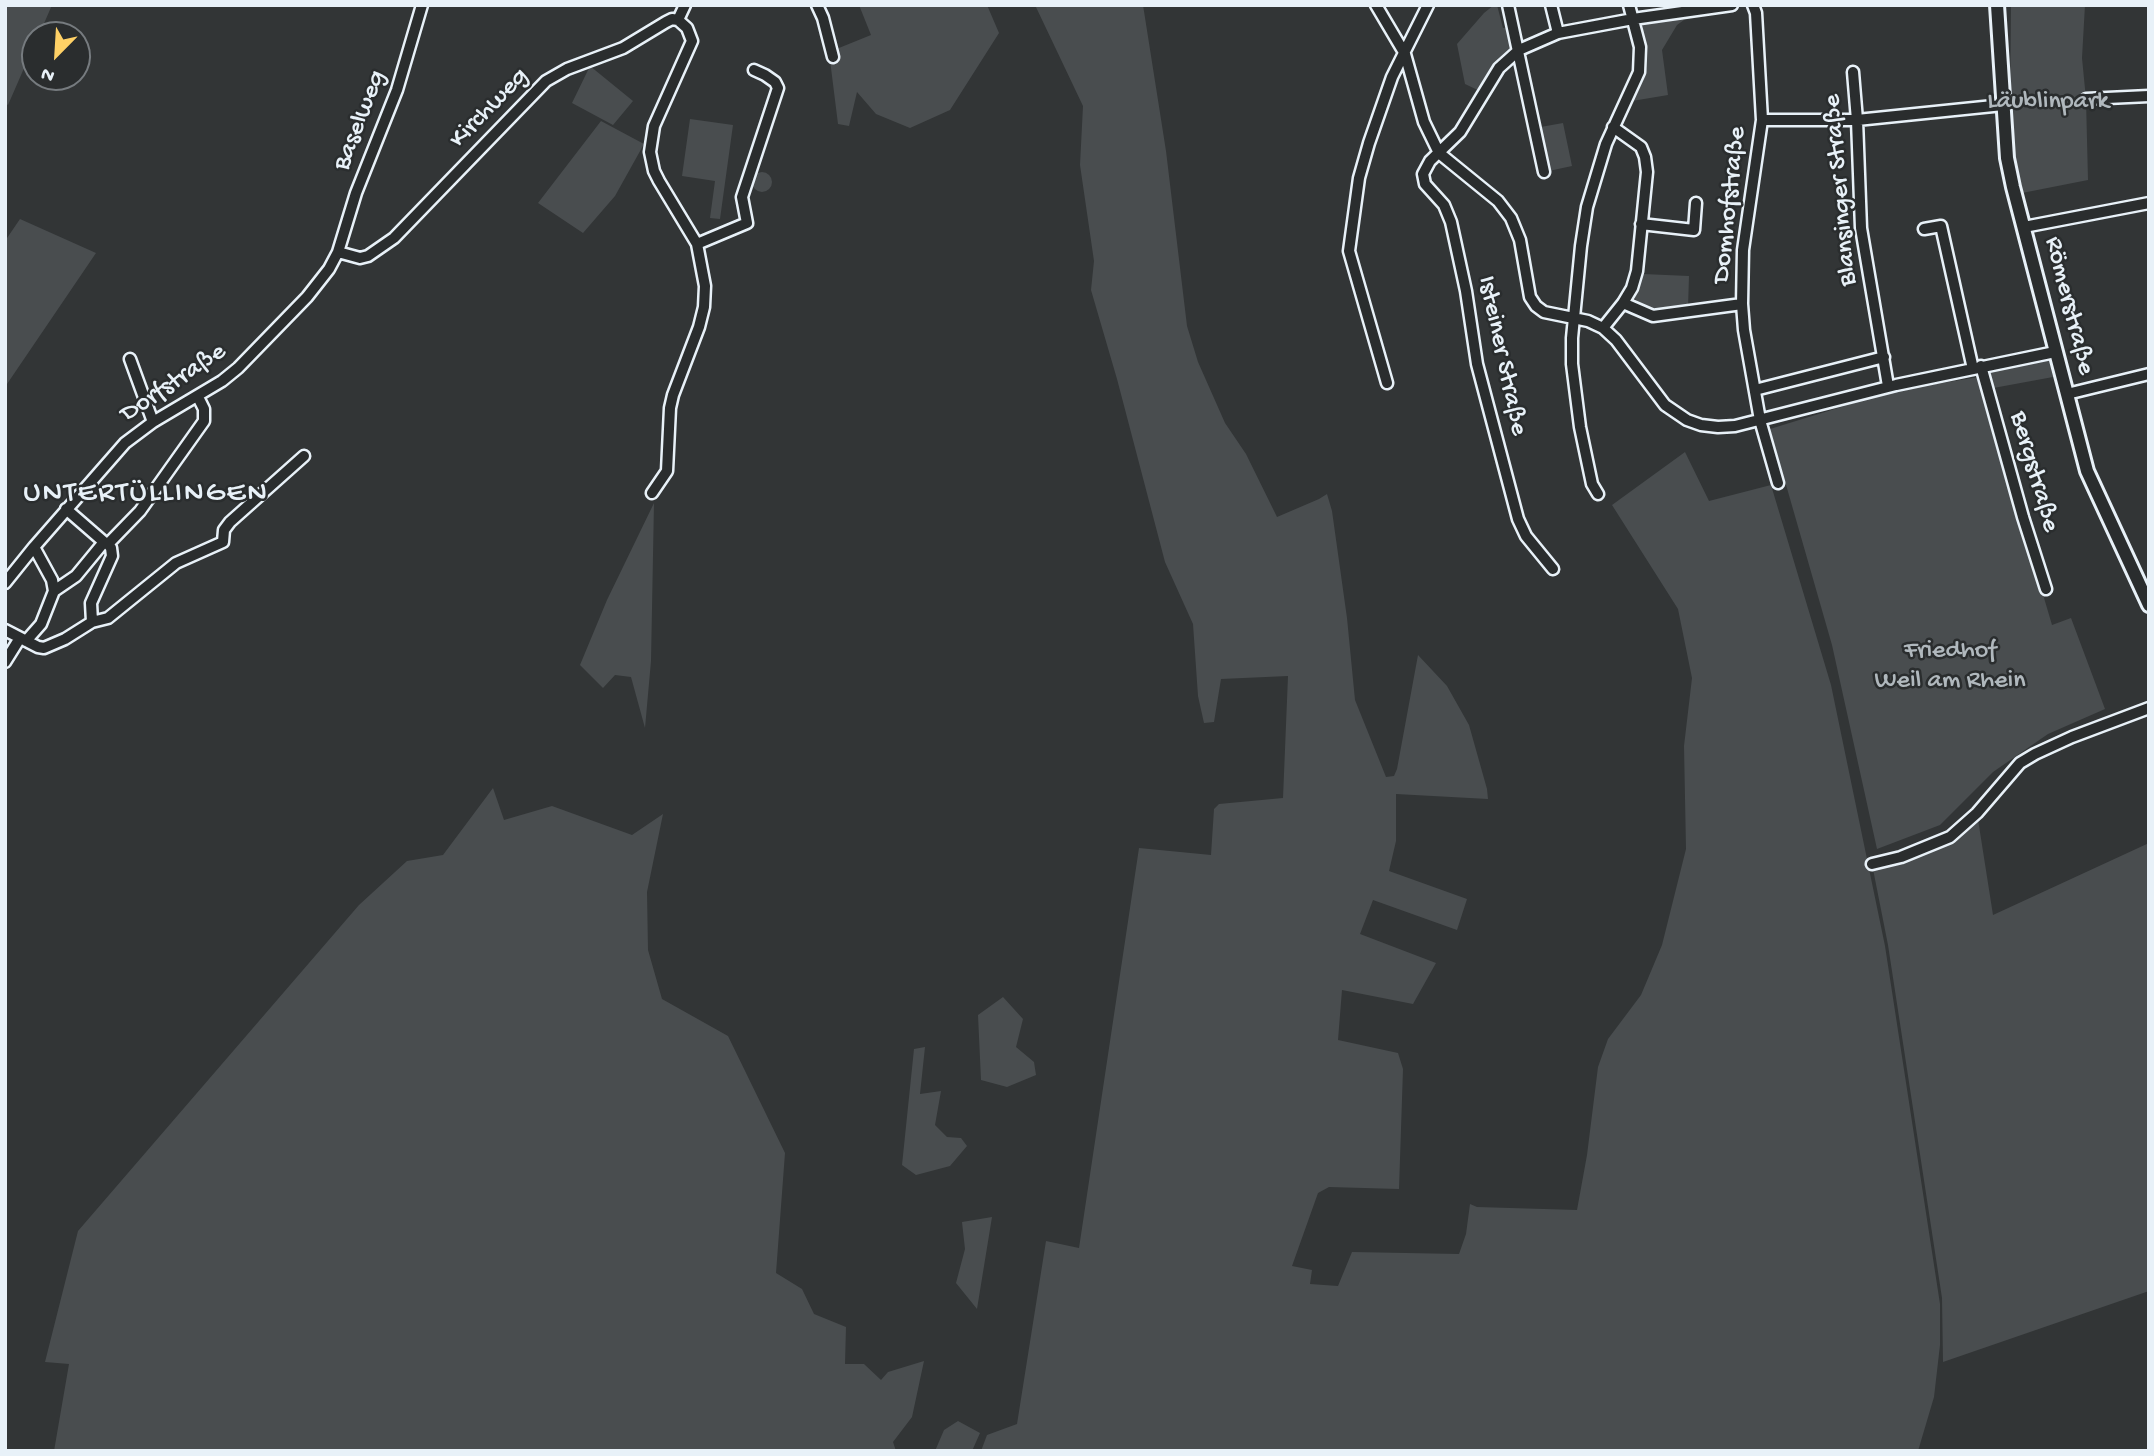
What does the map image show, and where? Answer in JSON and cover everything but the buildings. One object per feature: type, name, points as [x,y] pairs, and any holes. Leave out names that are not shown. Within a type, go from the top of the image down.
[{"type":"street","name":"Baselweg","points":[[338,252],[356,193],[397,90],[422,5]]},
{"type":"street","points":[[652,493],[667,471],[670,408],[704,307],[705,286],[697,244],[659,181],[650,160],[654,126],[692,41],[687,28],[678,20],[685,5]]},
{"type":"street","points":[[817,5],[833,57]]},
{"type":"street","points":[[1376,5],[1405,54],[1424,121],[1438,153],[1498,201],[1511,218],[1520,240],[1530,298],[1535,306],[1544,312],[1588,321],[1604,328],[1665,405],[1687,420],[1718,427],[1760,420],[1888,386],[2055,352]]},
{"type":"street","points":[[1387,383],[1349,251],[1356,196],[1366,154],[1392,77],[1428,5]]},
{"type":"street","points":[[1508,5],[1545,172]]},
{"type":"street","points":[[1551,5],[1558,33]]},
{"type":"street","points":[[1598,494],[1592,484],[1576,401],[1572,364],[1574,318],[1587,207],[1600,160],[1639,72],[1640,47],[1629,5]]},
{"type":"street","points":[[1438,153],[1460,132],[1499,68],[1519,50],[1558,33],[1732,5]]},
{"type":"street","points":[[1997,12],[2003,5]]},
{"type":"street","name":"Domhofstraße","points":[[1755,9],[1762,120],[1743,250],[1742,304],[1760,420],[1778,483]]},
{"type":"street","name":"Römerstraße","points":[[1997,12],[2007,158],[2055,352],[2087,471],[2149,605]]},
{"type":"street","name":"Kirchweg","points":[[338,252],[360,258],[388,244],[546,81],[567,69],[623,48],[672,19],[678,20]]},
{"type":"street","points":[[697,244],[747,223],[742,197],[778,88],[775,82],[754,70]]},
{"type":"street","name":"Blansinger Straße","points":[[1853,72],[1861,228],[1888,386]]},
{"type":"street","points":[[2086,99],[2149,96]]},
{"type":"street","points":[[1762,120],[1857,120],[2003,105]]},
{"type":"street","points":[[1604,328],[1632,288],[1637,271],[1647,172],[1641,147],[1613,127]]},
{"type":"street","name":"Isteiner Straße","points":[[1438,153],[1426,167],[1423,179],[1444,205],[1451,222],[1466,291],[1477,364],[1518,519],[1526,536],[1553,569]]},
{"type":"street","points":[[1641,224],[1694,230],[1696,203]]},
{"type":"street","points":[[2024,227],[2149,203]]},
{"type":"street","name":"Bergstraße","points":[[1924,229],[1941,226],[1977,368],[2046,589]]},
{"type":"street","name":"Dorfstraße","points":[[5,583],[125,443],[153,422],[198,397],[239,368],[287,320],[329,269],[338,252]]},
{"type":"street","points":[[1623,303],[1653,316],[1742,304]]},
{"type":"street","points":[[1755,390],[1884,358]]},
{"type":"street","points":[[130,359],[153,422]]},
{"type":"street","points":[[2067,394],[2149,374]]},
{"type":"street","points":[[54,592],[76,576],[140,511],[204,421],[204,409],[198,397]]},
{"type":"street","points":[[5,630],[38,648],[44,648],[92,622],[108,618],[176,563],[223,542],[224,530],[236,515],[304,456]]},
{"type":"street","points":[[66,509],[111,548],[112,556],[91,603],[92,622]]},
{"type":"street","points":[[5,662],[23,639],[41,624],[54,592],[52,580],[34,547]]},
{"type":"street","points":[[1872,864],[1950,837],[1977,813],[2020,763],[2035,754],[2071,737],[2149,708]]},
{"type":"green space","points":[[5,5],[52,5],[45,21],[21,21],[21,75],[8,105],[5,103]]},
{"type":"green space","points":[[859,5],[987,5],[999,33],[950,110],[910,128],[876,114],[857,92],[849,126],[838,124],[829,52],[871,35]]},
{"type":"green space","points":[[1035,5],[1143,5],[1166,151],[1187,326],[1198,362],[1225,423],[1246,454],[1277,517],[1327,494],[1332,511],[1347,618],[1355,700],[1386,777],[1394,776],[1397,769],[1418,655],[1447,686],[1469,725],[1487,789],[1488,799],[1396,794],[1396,841],[1389,871],[1467,899],[1457,930],[1373,900],[1360,934],[1436,963],[1413,1004],[1342,990],[1338,1040],[1398,1053],[1403,1069],[1399,1189],[1329,1187],[1318,1193],[1292,1266],[1312,1270],[1310,1284],[1338,1286],[1352,1252],[1459,1254],[1466,1234],[1470,1204],[1477,1207],[1577,1210],[1598,1067],[1608,1039],[1641,995],[1662,945],[1686,849],[1684,746],[1692,678],[1678,609],[1612,505],[1685,452],[1709,501],[1771,485],[1831,685],[1885,946],[1940,1304],[1940,1345],[1934,1397],[1918,1451],[981,1451],[987,1435],[1017,1424],[1046,1241],[1079,1248],[1139,848],[1211,855],[1214,809],[1219,804],[1283,798],[1288,676],[1221,679],[1214,722],[1204,723],[1198,696],[1193,624],[1165,562],[1091,290],[1094,261],[1080,165],[1083,106]]},
{"type":"green space","points":[[1497,5],[1503,28],[1513,26],[1519,50],[1484,93],[1465,84],[1457,44]]},
{"type":"green space","name":"Läublinpark","points":[[2011,5],[2085,5],[2082,58],[2088,180],[2022,193],[2010,108]]},
{"type":"green space","points":[[1681,18],[1684,20],[1677,25],[1662,50],[1668,95],[1632,101],[1643,80],[1646,56],[1642,23]]},
{"type":"green space","points":[[590,66],[633,101],[613,125],[572,103]]},
{"type":"green space","points":[[690,119],[733,125],[720,219],[710,218],[715,181],[682,176]]},
{"type":"green space","points":[[601,121],[644,144],[615,196],[583,233],[538,203]]},
{"type":"green space","points":[[1563,123],[1572,166],[1544,172],[1535,128]]},
{"type":"green space","points":[[762,172],[769,175],[772,182],[769,189],[762,192],[755,189],[752,182],[755,175]]},
{"type":"green space","points":[[20,219],[96,253],[5,387],[5,241]]},
{"type":"green space","points":[[1643,274],[1689,276],[1688,308],[1658,313],[1640,306],[1633,296]]},
{"type":"green space","points":[[2048,354],[2053,377],[1988,389],[1981,366]]},
{"type":"green space","name":"Friedhof Weil am Rhein","points":[[1979,377],[2052,625],[2071,618],[2105,709],[2048,734],[1993,772],[1940,825],[1877,849],[1832,645],[1770,429],[1893,391]]},
{"type":"green space","points":[[654,503],[651,661],[645,728],[631,677],[615,675],[603,688],[580,665],[607,600]]},
{"type":"green space","points":[[493,788],[504,820],[552,806],[632,835],[663,814],[647,892],[648,950],[662,999],[728,1036],[785,1153],[776,1273],[802,1289],[814,1314],[846,1327],[845,1364],[864,1364],[881,1380],[888,1372],[924,1361],[912,1417],[893,1442],[896,1451],[54,1451],[69,1364],[45,1362],[78,1231],[359,905],[407,861],[443,855]]},
{"type":"green space","points":[[1977,813],[1993,915],[2149,843],[2149,1291],[1943,1362],[1942,1298],[1888,945],[1872,864],[1937,843]]},
{"type":"green space","points":[[1003,997],[1023,1019],[1016,1047],[1034,1062],[1036,1075],[1007,1087],[981,1080],[978,1015]]},
{"type":"green space","points":[[925,1047],[920,1094],[941,1091],[935,1125],[947,1137],[961,1138],[967,1146],[950,1166],[916,1175],[902,1165],[914,1049]]},
{"type":"green space","points":[[992,1217],[977,1309],[956,1283],[965,1249],[962,1222]]},
{"type":"green space","points":[[958,1421],[980,1433],[972,1451],[935,1451],[944,1430]]},
{"type":"district","name":"UNTERTÜLLINGEN","points":[[146,495]]}]
